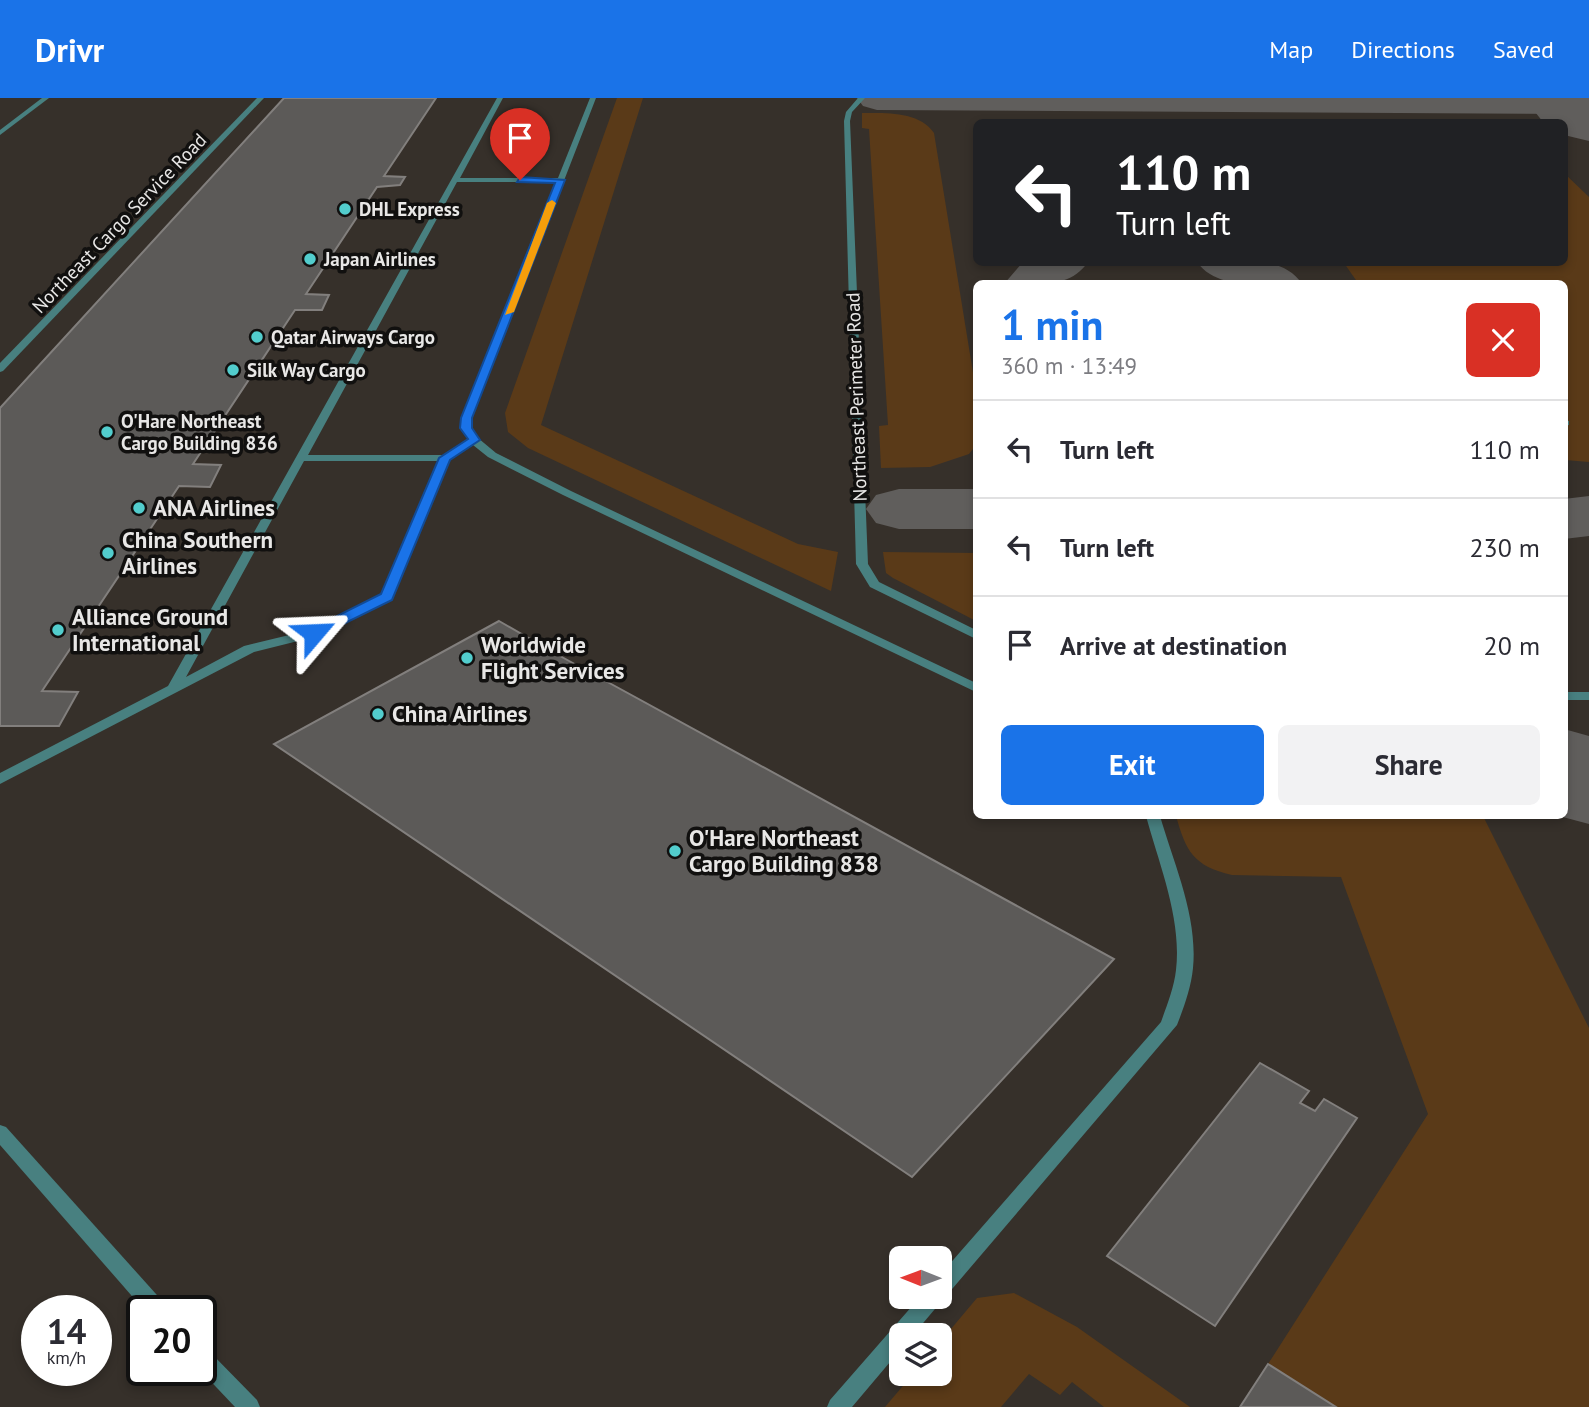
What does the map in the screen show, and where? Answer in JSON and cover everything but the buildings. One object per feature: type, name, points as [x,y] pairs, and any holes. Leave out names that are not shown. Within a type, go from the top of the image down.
[{"type":"street","points":[[0,133],[46,98]]},
{"type":"street","name":"Northeast Cargo Service Road","points":[[0,369],[261,98]]},
{"type":"street","points":[[173,689],[500,98]]},
{"type":"street","points":[[593,98],[467,418],[466,428],[474,440],[492,455],[973,687]]},
{"type":"street","name":"Northeast Perimeter Road","points":[[862,98],[849,112],[847,121],[862,564],[874,584],[973,634]]},
{"type":"street","points":[[454,180],[561,180]]},
{"type":"street","points":[[302,458],[445,458],[474,440]]},
{"type":"street","points":[[0,779],[249,649],[314,633],[387,597],[445,458]]},
{"type":"street","points":[[1568,696],[1589,696]]},
{"type":"street","points":[[952,1275],[1168,1025],[1180,995],[1185,962],[1181,925],[1154,819]]},
{"type":"street","points":[[0,1132],[144,1295]]},
{"type":"street","points":[[838,1407],[923,1309]]},
{"type":"street","points":[[217,1374],[249,1407]]},
{"type":"shaded area","points":[[0,98],[1589,98],[1589,1407],[0,1407]]},
{"type":"shaded area","points":[[617,98],[643,98],[541,425],[798,544],[838,552],[831,591],[528,448],[508,432],[505,413]]},
{"type":"shaded area","points":[[862,113],[891,114],[911,117],[928,126],[934,133],[973,373],[973,449],[969,454],[930,467],[881,468],[879,426],[888,425],[869,129],[862,128]]},
{"type":"shaded area","points":[[1568,177],[1589,197],[1589,462],[1568,460],[1568,280],[1356,280],[1346,266],[1568,266]]},
{"type":"shaded area","points":[[883,552],[973,553],[973,619],[893,578],[886,573]]},
{"type":"shaded area","points":[[1177,819],[1484,819],[1589,1028],[1589,1407],[1336,1407],[1268,1364],[1428,1114],[1341,877],[1232,875],[1200,862],[1183,839]]},
{"type":"shaded area","points":[[1014,1293],[1077,1327],[1190,1407],[1104,1407],[1072,1382],[1060,1395],[1029,1374],[1001,1407],[885,1407],[903,1386],[952,1386],[952,1328],[977,1298]]},
{"type":"taxiway","points":[[877,98],[1589,102]]},
{"type":"taxiway","points":[[1034,280],[1053,266]]},
{"type":"taxiway","points":[[1236,266],[1269,280]]},
{"type":"taxiway","points":[[899,509],[973,509]]},
{"type":"taxiway","points":[[1568,519],[1589,516]]},
{"type":"taxiway","points":[[1568,762],[1589,796]]},
{"type":"runway","points":[[1573,98],[1589,111]]},
{"type":"slow traffic","points":[[509,312],[552,203]]},
{"type":"place","name":"DHL Express","points":[[345,209]]},
{"type":"place","name":"Japan Airlines","points":[[310,259]]},
{"type":"place","name":"Qatar Airways Cargo","points":[[257,337]]},
{"type":"place","name":"Silk Way Cargo","points":[[233,370]]},
{"type":"place","name":"O'Hare Northeast Cargo Building 836","points":[[107,432]]},
{"type":"place","name":"ANA Airlines","points":[[139,508]]},
{"type":"place","name":"China Southern Airlines","points":[[108,553]]},
{"type":"place","name":"Alliance Ground International","points":[[58,630]]},
{"type":"place","name":"Worldwide Flight Services","points":[[467,658]]},
{"type":"place","name":"China Airlines","points":[[378,714]]},
{"type":"place","name":"O'Hare Northeast Cargo Building 838","points":[[675,851]]},
{"type":"route","points":[[314,633],[387,597],[445,458],[474,440],[466,428],[467,418],[561,180],[520,180]]}]
